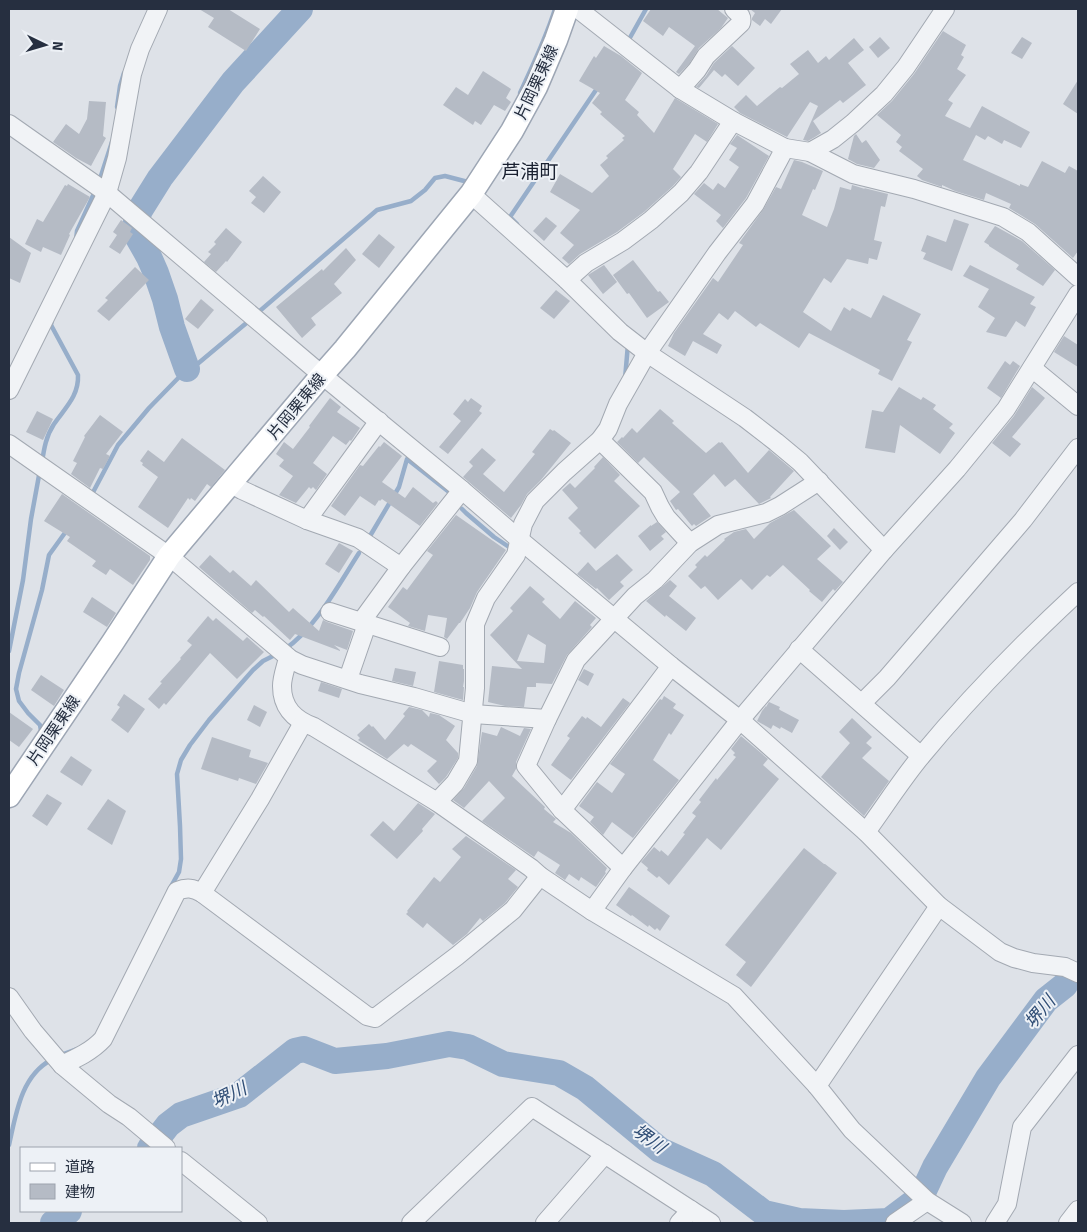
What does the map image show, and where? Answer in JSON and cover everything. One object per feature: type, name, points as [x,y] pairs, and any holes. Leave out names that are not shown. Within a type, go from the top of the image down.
[{"type":"main road","name":"片岡栗東線","points":[[9,796],[169,556],[345,349],[471,194],[512,131],[536,87],[567,9]]},
{"type":"street","points":[[9,390],[107,193],[117,158],[132,74],[140,49],[158,9]]},
{"type":"street","points":[[578,9],[680,89],[733,122],[785,148],[810,152],[853,174],[914,188],[1003,217],[1028,232],[1078,277]]},
{"type":"street","points":[[680,89],[706,56],[741,22],[741,16],[734,9]]},
{"type":"street","points":[[810,152],[833,139],[884,94],[906,67],[945,9]]},
{"type":"street","points":[[571,276],[586,263],[623,241],[651,220],[681,192],[699,172],[733,122]]},
{"type":"street","points":[[9,124],[107,193],[670,666],[740,720],[866,832],[938,906],[1000,952],[1033,963],[1065,967],[1078,973]]},
{"type":"street","points":[[437,802],[455,784],[468,761],[475,688],[475,624],[486,598],[525,544],[523,524],[535,501],[564,472],[604,444],[618,404],[632,380],[642,349],[755,204],[785,148]]},
{"type":"street","points":[[471,194],[571,276],[620,332],[642,349],[745,418],[800,462],[884,550]]},
{"type":"street","points":[[592,911],[623,868],[740,720],[884,550],[958,469],[1006,409],[1078,294]]},
{"type":"street","points":[[1032,368],[1078,406]]},
{"type":"street","points":[[307,520],[379,422]]},
{"type":"street","points":[[9,444],[169,556],[288,658],[302,665],[360,684],[473,714],[547,719]]},
{"type":"street","points":[[604,444],[653,492],[666,517],[690,543]]},
{"type":"street","points":[[862,703],[887,678],[1023,520],[1078,448]]},
{"type":"street","points":[[623,868],[562,810],[526,766],[576,660],[635,596],[655,580],[690,543],[718,525],[766,513],[819,481]]},
{"type":"street","points":[[230,484],[307,520],[358,538],[401,567]]},
{"type":"street","points":[[348,679],[364,623],[401,567],[462,490]]},
{"type":"street","points":[[866,832],[921,756],[973,696],[1078,592]]},
{"type":"street","points":[[330,612],[440,647]]},
{"type":"street","points":[[800,649],[921,756]]},
{"type":"street","points":[[288,658],[282,684],[283,700],[291,713],[303,723],[314,727],[437,802],[592,911],[734,996],[817,1086],[852,1130],[923,1198],[962,1223]]},
{"type":"street","points":[[562,810],[670,666]]},
{"type":"street","points":[[202,893],[260,799],[303,723]]},
{"type":"street","points":[[62,1064],[96,1047],[103,1039],[177,891],[184,888],[193,888],[202,893],[367,1016],[375,1018],[457,956],[513,910],[540,876]]},
{"type":"street","points":[[817,1086],[938,906]]},
{"type":"street","points":[[9,997],[33,1031],[62,1064],[109,1104],[165,1147]]},
{"type":"street","points":[[995,1223],[1007,1204],[1022,1127],[1078,1055]]},
{"type":"street","points":[[411,1223],[532,1107],[711,1223]]},
{"type":"street","points":[[545,1223],[605,1154]]},
{"type":"street","points":[[182,1162],[258,1223]]},
{"type":"street","points":[[895,1223],[923,1198]]},
{"type":"street","points":[[679,1223],[691,1210]]},
{"type":"street","points":[[1068,1223],[1078,1210]]},
{"type":"building","points":[[199,9],[228,9],[260,29],[246,51],[208,27],[214,18]]},
{"type":"building","points":[[651,9],[717,9],[728,18],[721,28],[699,48],[689,64],[679,74],[676,72],[695,46],[669,27],[663,36],[643,21]]},
{"type":"building","points":[[750,9],[782,9],[771,24],[765,19],[760,26],[752,20],[755,13]]},
{"type":"building","points":[[943,31],[966,45],[961,55],[964,57],[957,69],[966,75],[948,100],[953,103],[945,116],[970,128],[982,106],[1030,132],[1021,148],[1004,140],[1002,144],[988,136],[985,140],[976,135],[963,160],[1020,186],[1020,184],[1028,187],[1042,161],[1065,173],[1069,166],[1078,171],[1078,251],[1073,258],[1035,224],[1009,208],[1011,204],[986,193],[984,200],[922,180],[917,176],[923,169],[899,151],[902,147],[896,142],[901,135],[877,115],[892,101],[914,74]]},
{"type":"building","points":[[880,37],[890,48],[878,58],[869,47]]},
{"type":"building","points":[[1022,37],[1032,43],[1022,59],[1011,53]]},
{"type":"building","points":[[854,38],[864,50],[848,63],[866,85],[843,103],[840,100],[813,121],[821,133],[815,137],[808,141],[803,140],[818,106],[810,102],[787,137],[740,113],[734,107],[746,95],[757,106],[780,87],[782,88],[799,74],[790,64],[808,50],[818,63],[826,56],[829,60]]},
{"type":"building","points":[[604,46],[621,56],[642,73],[625,100],[639,112],[637,115],[654,133],[675,98],[718,124],[707,142],[695,134],[673,169],[681,177],[673,186],[644,212],[617,232],[580,254],[569,264],[562,258],[574,245],[560,233],[580,210],[550,192],[560,174],[592,193],[609,176],[600,165],[608,158],[606,156],[624,140],[622,138],[625,136],[600,114],[602,112],[592,103],[600,93],[579,81],[594,56],[596,58]]},
{"type":"building","points":[[732,46],[755,68],[738,86],[725,74],[722,77],[714,70],[699,88],[696,87],[714,63]]},
{"type":"building","points":[[483,71],[511,89],[506,98],[511,102],[505,111],[494,105],[481,125],[475,121],[473,125],[443,105],[456,87],[468,95]]},
{"type":"building","points":[[1078,80],[1078,114],[1063,104]]},
{"type":"building","points":[[89,101],[106,102],[103,136],[106,138],[91,166],[53,142],[66,124],[79,134],[87,119]]},
{"type":"building","points":[[856,134],[862,143],[866,140],[880,160],[874,168],[857,164],[848,159]]},
{"type":"building","points":[[737,135],[769,156],[746,198],[723,228],[716,221],[721,215],[694,194],[704,183],[713,190],[718,183],[725,188],[739,167],[729,160],[737,148],[730,144]]},
{"type":"building","points":[[794,160],[823,171],[802,215],[827,227],[840,187],[851,190],[852,185],[888,194],[885,207],[881,206],[874,240],[882,242],[877,260],[869,258],[868,264],[847,259],[831,283],[824,278],[803,312],[831,331],[844,307],[850,311],[852,308],[871,318],[883,295],[921,314],[907,340],[912,342],[892,381],[878,374],[880,370],[809,333],[799,348],[760,323],[756,327],[735,311],[728,320],[719,313],[703,334],[722,345],[717,354],[693,341],[685,356],[668,346],[674,333],[713,278],[718,282],[743,245],[739,243],[763,210],[776,187],[781,189]]},
{"type":"building","points":[[263,176],[281,192],[264,213],[251,203],[256,197],[249,191]]},
{"type":"building","points":[[68,184],[90,197],[69,234],[61,255],[43,247],[41,252],[25,244],[37,219],[43,222],[65,185],[67,186]]},
{"type":"building","points":[[546,217],[557,226],[544,241],[533,231]]},
{"type":"building","points":[[954,219],[969,224],[952,271],[923,259],[926,253],[921,251],[927,235],[946,242]]},
{"type":"building","points":[[121,220],[132,228],[130,232],[133,234],[120,254],[109,247],[117,235],[113,232]]},
{"type":"building","points":[[995,226],[1022,241],[1055,270],[1043,286],[1016,269],[1019,265],[984,242]]},
{"type":"building","points":[[226,228],[242,242],[227,262],[216,272],[204,262],[211,254],[208,252],[216,244],[214,242]]},
{"type":"building","points":[[379,234],[395,247],[379,268],[362,254]]},
{"type":"building","points":[[9,237],[31,253],[20,283],[9,278]]},
{"type":"building","points":[[346,248],[356,260],[334,284],[342,293],[311,318],[316,325],[302,338],[276,307],[322,269],[323,271]]},
{"type":"building","points":[[633,260],[658,292],[660,291],[669,302],[647,318],[613,275]]},
{"type":"building","points":[[604,265],[617,282],[603,294],[588,275]]},
{"type":"building","points":[[970,265],[1035,297],[1030,304],[1036,307],[1025,327],[1016,321],[1006,337],[986,332],[995,318],[978,307],[989,289],[963,276]]},
{"type":"building","points":[[135,267],[149,280],[109,321],[97,311],[108,300],[105,298]]},
{"type":"building","points":[[556,290],[570,301],[554,319],[540,308]]},
{"type":"building","points":[[201,299],[214,310],[198,329],[185,319]]},
{"type":"building","points":[[1064,336],[1078,345],[1078,367],[1054,352]]},
{"type":"building","points":[[1005,361],[1010,365],[1013,361],[1020,366],[1001,398],[987,388]]},
{"type":"building","points":[[899,387],[921,400],[923,397],[936,405],[933,409],[953,424],[949,428],[955,433],[940,454],[900,425],[895,453],[865,448],[872,410],[883,412]]},
{"type":"building","points":[[1032,387],[1045,398],[1012,437],[1021,444],[1010,457],[992,443],[1014,416]]},
{"type":"building","points":[[330,398],[341,407],[337,412],[360,428],[346,445],[333,436],[313,463],[327,474],[316,490],[313,487],[311,489],[309,487],[296,503],[279,495],[293,476],[279,466],[284,460],[276,454],[284,442],[293,449]]},
{"type":"building","points":[[471,398],[482,406],[479,411],[482,413],[448,454],[439,447],[461,421],[453,414],[465,399],[468,402]]},
{"type":"building","points":[[660,409],[674,421],[672,423],[706,453],[719,442],[722,442],[748,473],[769,450],[794,471],[771,498],[759,504],[735,479],[725,487],[714,474],[693,494],[711,516],[696,526],[694,524],[692,526],[670,501],[680,492],[644,457],[638,463],[617,442],[632,428],[637,433]]},
{"type":"building","points":[[37,411],[53,419],[43,440],[26,432]]},
{"type":"building","points":[[100,415],[123,432],[106,454],[110,456],[103,469],[100,468],[90,488],[71,474],[77,463],[73,461],[84,436]]},
{"type":"building","points":[[550,429],[571,443],[527,494],[511,518],[463,477],[473,466],[469,462],[482,448],[496,460],[483,474],[504,492],[535,454],[532,452]]},
{"type":"building","points":[[182,438],[225,470],[211,487],[207,484],[195,501],[188,498],[168,528],[138,507],[158,477],[142,465],[143,463],[140,461],[148,450],[164,462]]},
{"type":"building","points":[[384,442],[402,456],[382,482],[405,498],[413,487],[433,503],[436,501],[438,503],[420,526],[382,499],[375,506],[360,496],[345,516],[331,506],[360,465],[363,466]]},
{"type":"building","points":[[603,457],[620,475],[614,481],[640,506],[595,549],[579,533],[581,531],[568,518],[578,508],[562,490],[570,483],[575,488]]},
{"type":"building","points":[[62,494],[150,556],[150,560],[133,585],[110,569],[106,575],[92,566],[96,561],[67,541],[70,537],[44,521]]},
{"type":"building","points":[[794,510],[831,546],[817,559],[843,582],[835,591],[833,589],[822,602],[783,565],[770,577],[767,575],[752,590],[741,579],[718,600],[705,586],[701,589],[688,576],[705,555],[707,557],[724,539],[734,532],[746,529],[754,539],[770,523]]},
{"type":"building","points":[[456,515],[506,550],[477,592],[470,608],[447,639],[444,637],[447,618],[428,615],[425,631],[408,626],[410,623],[388,607],[403,587],[407,590],[433,555],[427,551]]},
{"type":"building","points":[[657,522],[666,532],[661,536],[664,539],[650,551],[638,536]]},
{"type":"building","points":[[834,528],[848,542],[840,550],[827,536]]},
{"type":"building","points":[[339,543],[353,551],[339,573],[325,564]]},
{"type":"building","points":[[617,554],[633,570],[620,582],[624,586],[609,600],[597,588],[577,574],[588,562],[596,571]]},
{"type":"building","points":[[210,555],[230,573],[233,570],[251,586],[256,580],[289,612],[293,608],[319,631],[323,620],[353,631],[347,650],[334,645],[340,651],[295,634],[290,640],[264,616],[255,610],[252,613],[199,567]]},
{"type":"building","points":[[670,580],[677,586],[669,596],[696,618],[686,631],[646,601]]},
{"type":"building","points":[[530,586],[545,599],[542,602],[560,619],[575,601],[596,618],[590,625],[592,627],[567,655],[552,684],[536,683],[536,687],[527,687],[524,707],[505,706],[488,702],[492,666],[522,669],[490,635],[513,611],[510,608]],"holes":[[[528,634],[546,645],[544,663],[517,661]]]},
{"type":"building","points":[[92,597],[116,613],[107,627],[83,612]]},
{"type":"building","points":[[208,616],[213,621],[216,618],[243,641],[247,637],[264,652],[237,679],[210,653],[166,705],[164,703],[159,709],[148,699],[192,645],[187,641]]},
{"type":"building","points":[[439,661],[463,665],[463,700],[434,692]]},
{"type":"building","points":[[395,668],[416,672],[413,686],[392,681]]},
{"type":"building","points":[[584,669],[594,674],[588,686],[578,680]]},
{"type":"building","points":[[41,675],[64,690],[54,706],[31,690]]},
{"type":"building","points":[[321,682],[342,689],[339,698],[318,691]]},
{"type":"building","points":[[124,694],[145,709],[128,733],[111,720],[120,707],[117,705]]},
{"type":"building","points":[[664,696],[676,704],[673,708],[684,715],[671,735],[669,733],[653,760],[679,780],[633,838],[612,822],[603,835],[590,822],[594,817],[579,806],[597,782],[612,793],[625,774],[610,764]]},
{"type":"building","points":[[623,698],[630,703],[571,780],[551,765],[570,738],[567,736],[582,716],[586,719],[587,717],[601,727]]},
{"type":"building","points":[[769,702],[799,720],[792,733],[773,725],[771,729],[757,721]]},
{"type":"building","points":[[254,705],[267,712],[260,727],[247,720]]},
{"type":"building","points":[[409,707],[422,710],[429,717],[430,713],[439,715],[455,726],[446,740],[458,753],[458,758],[446,777],[439,784],[427,771],[437,761],[411,744],[408,747],[404,744],[387,759],[358,740],[360,738],[357,735],[369,724],[385,740],[405,716],[403,714]]},
{"type":"building","points":[[9,712],[33,729],[19,747],[9,740]]},
{"type":"building","points":[[852,718],[872,737],[866,743],[872,748],[862,758],[889,781],[864,816],[821,777],[850,743],[839,732]]},
{"type":"building","points":[[501,727],[520,736],[524,728],[531,729],[516,762],[516,769],[512,776],[556,819],[553,822],[571,833],[607,868],[606,873],[596,887],[581,877],[579,881],[569,874],[565,880],[555,873],[560,865],[538,851],[534,857],[482,821],[505,798],[489,781],[464,808],[453,800],[464,788],[477,766],[482,732],[497,736]]},
{"type":"building","points":[[741,736],[768,759],[763,765],[779,779],[721,850],[707,838],[669,885],[659,876],[657,878],[647,870],[648,868],[641,862],[654,847],[668,856],[696,816],[692,813],[701,802],[699,800],[736,757],[731,749]]},
{"type":"building","points":[[212,737],[251,750],[249,757],[268,763],[256,784],[239,778],[238,781],[201,769]]},
{"type":"building","points":[[71,756],[92,770],[82,786],[60,772]]},
{"type":"building","points":[[47,794],[62,803],[47,826],[32,816]]},
{"type":"building","points":[[108,799],[126,811],[112,845],[87,829]]},
{"type":"building","points":[[418,803],[435,814],[422,829],[423,831],[397,859],[370,835],[383,821],[394,831]]},
{"type":"building","points":[[466,836],[516,870],[508,879],[518,887],[505,903],[483,921],[480,918],[467,934],[453,945],[427,923],[423,928],[406,914],[434,877],[440,882],[461,857],[452,849]]},
{"type":"building","points":[[804,848],[837,873],[751,987],[736,975],[746,962],[725,945]]},
{"type":"building","points":[[629,887],[670,916],[660,931],[657,928],[655,930],[649,925],[648,927],[616,905]]},
{"type":"waterway","points":[[187,369],[156,273],[136,234],[136,222],[140,210],[160,178],[233,82],[300,9]]},
{"type":"waterway","points":[[520,93],[555,9]]},
{"type":"waterway","points":[[627,43],[646,9]]},
{"type":"waterway","points":[[117,107],[124,73]]},
{"type":"waterway","points":[[517,224],[510,217],[598,87]]},
{"type":"waterway","points":[[99,182],[112,142]]},
{"type":"waterway","points":[[255,315],[377,210],[411,201],[425,190],[435,178],[445,176],[468,182],[470,179]]},
{"type":"waterway","points":[[76,240],[77,231],[96,189]]},
{"type":"waterway","points":[[42,462],[49,433],[74,396],[78,382],[78,375],[51,325],[52,319]]},
{"type":"waterway","points":[[90,498],[118,445],[149,408],[187,369],[195,366],[250,320]]},
{"type":"waterway","points":[[625,379],[628,344]]},
{"type":"waterway","points":[[370,536],[399,487],[407,459],[449,492]]},
{"type":"waterway","points":[[9,651],[23,580],[40,470]]},
{"type":"waterway","points":[[462,509],[494,537],[509,547]]},
{"type":"waterway","points":[[40,733],[40,725],[19,701],[16,689],[42,590],[49,555],[67,530]]},
{"type":"waterway","points":[[285,649],[316,618],[335,592],[359,553]]},
{"type":"waterway","points":[[169,890],[179,872],[181,859],[177,774],[181,760],[209,720],[253,670],[263,661],[277,654]]},
{"type":"waterway","name":"堺川","points":[[151,1147],[168,1125],[181,1115],[239,1095],[295,1051],[304,1049],[335,1061],[387,1056],[449,1044],[468,1047],[503,1064],[559,1073],[585,1088],[660,1150],[713,1174],[764,1213],[799,1221],[844,1223],[889,1221],[921,1197],[935,1167],[988,1078],[1046,1000],[1065,985]]},
{"type":"waterway","points":[[58,1056],[77,1049]]},
{"type":"waterway","points":[[9,1145],[17,1109],[26,1086],[41,1067],[51,1060]]},
{"type":"waterway","name":"堺川","points":[[53,1223],[68,1212]]},
{"type":"district","name":"芦浦町","points":[[530,171]]}]
